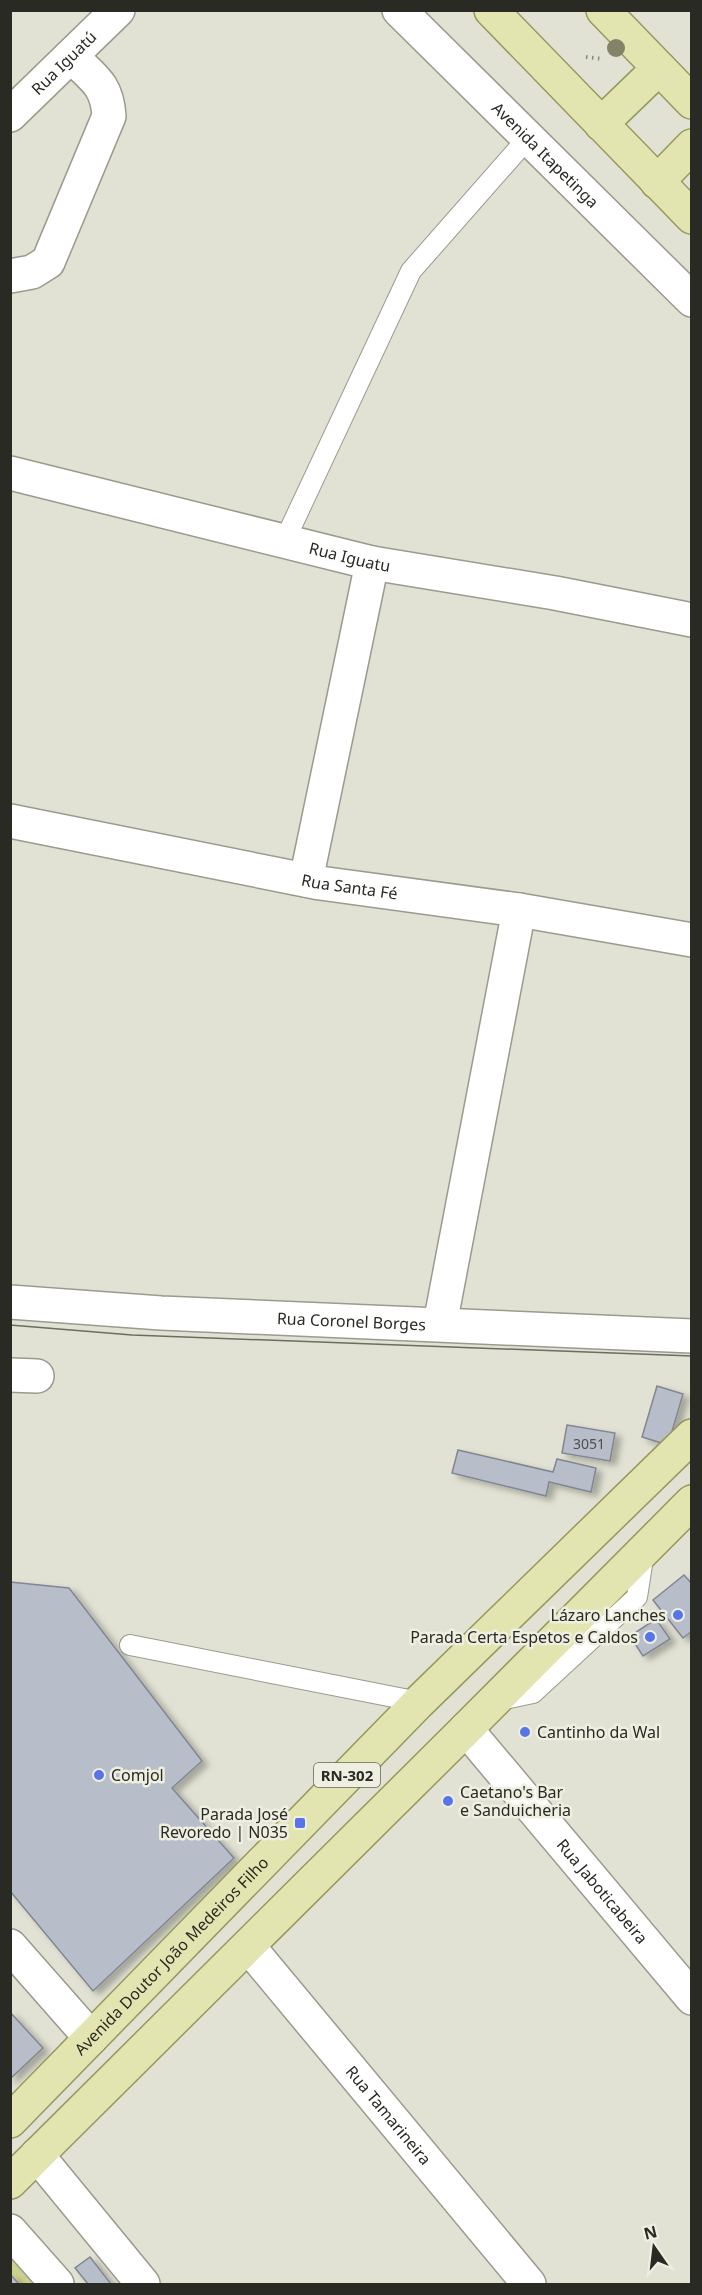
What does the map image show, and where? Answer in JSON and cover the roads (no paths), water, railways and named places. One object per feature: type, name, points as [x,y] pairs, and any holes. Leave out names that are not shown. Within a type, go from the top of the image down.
[{"type":"main road","points":[[491,10],[692,217]]},
{"type":"main road","points":[[603,10],[692,102]]},
{"type":"main road","points":[[601,124],[659,68]]},
{"type":"main road","points":[[657,182],[692,146]]},
{"type":"main road","name":"Avenida Doutor João Medeiros Filho","points":[[10,2121],[419,1702],[692,1436]]},
{"type":"main road","name":"RN-302","points":[[10,2182],[644,1549],[689,1509]]},
{"type":"street","name":"Rua Iguatú","points":[[10,115],[118,10]]},
{"type":"street","name":"Avenida Itapetinga","points":[[399,10],[692,300]]},
{"type":"street","points":[[10,276],[32,272],[48,262],[109,116],[108,99],[102,86],[71,56]]},
{"type":"street","name":"Rua Iguatu","points":[[10,473],[372,563],[555,593],[692,620]]},
{"type":"street","points":[[306,880],[372,563]]},
{"type":"street","name":"Rua Santa Fé","points":[[10,821],[306,880],[519,910],[692,940]]},
{"type":"street","points":[[440,1324],[519,910]]},
{"type":"street","name":"Rua Coronel Borges","points":[[10,1302],[161,1313],[692,1336]]},
{"type":"street","name":"Rua Jaboticabeira","points":[[466,1729],[692,1998]]},
{"type":"street","name":"Rua Tamarineira","points":[[248,1946],[529,2284]]},
{"type":"street","points":[[10,1947],[91,2038]]},
{"type":"street","points":[[37,2156],[142,2284]]},
{"type":"street","points":[[10,2230],[57,2284]]},
{"type":"lane","points":[[284,542],[411,270],[528,138]]},
{"type":"lane","points":[[130,1645],[419,1702]]},
{"type":"tram line","points":[[10,1325],[132,1335],[692,1356]]},
{"type":"place","name":"Lázaro Lanches","points":[[678,1615]]},
{"type":"place","name":"Parada Certa Espetos e Caldos","points":[[650,1637]]},
{"type":"place","name":"Cantinho da Wal","points":[[525,1732]]},
{"type":"place","name":"Comjol","points":[[99,1775]]},
{"type":"place","name":"Caetano's Bar e Sanduicheria","points":[[448,1801]]},
{"type":"place","name":"Parada José Revoredo | N035","points":[[300,1823]]}]
